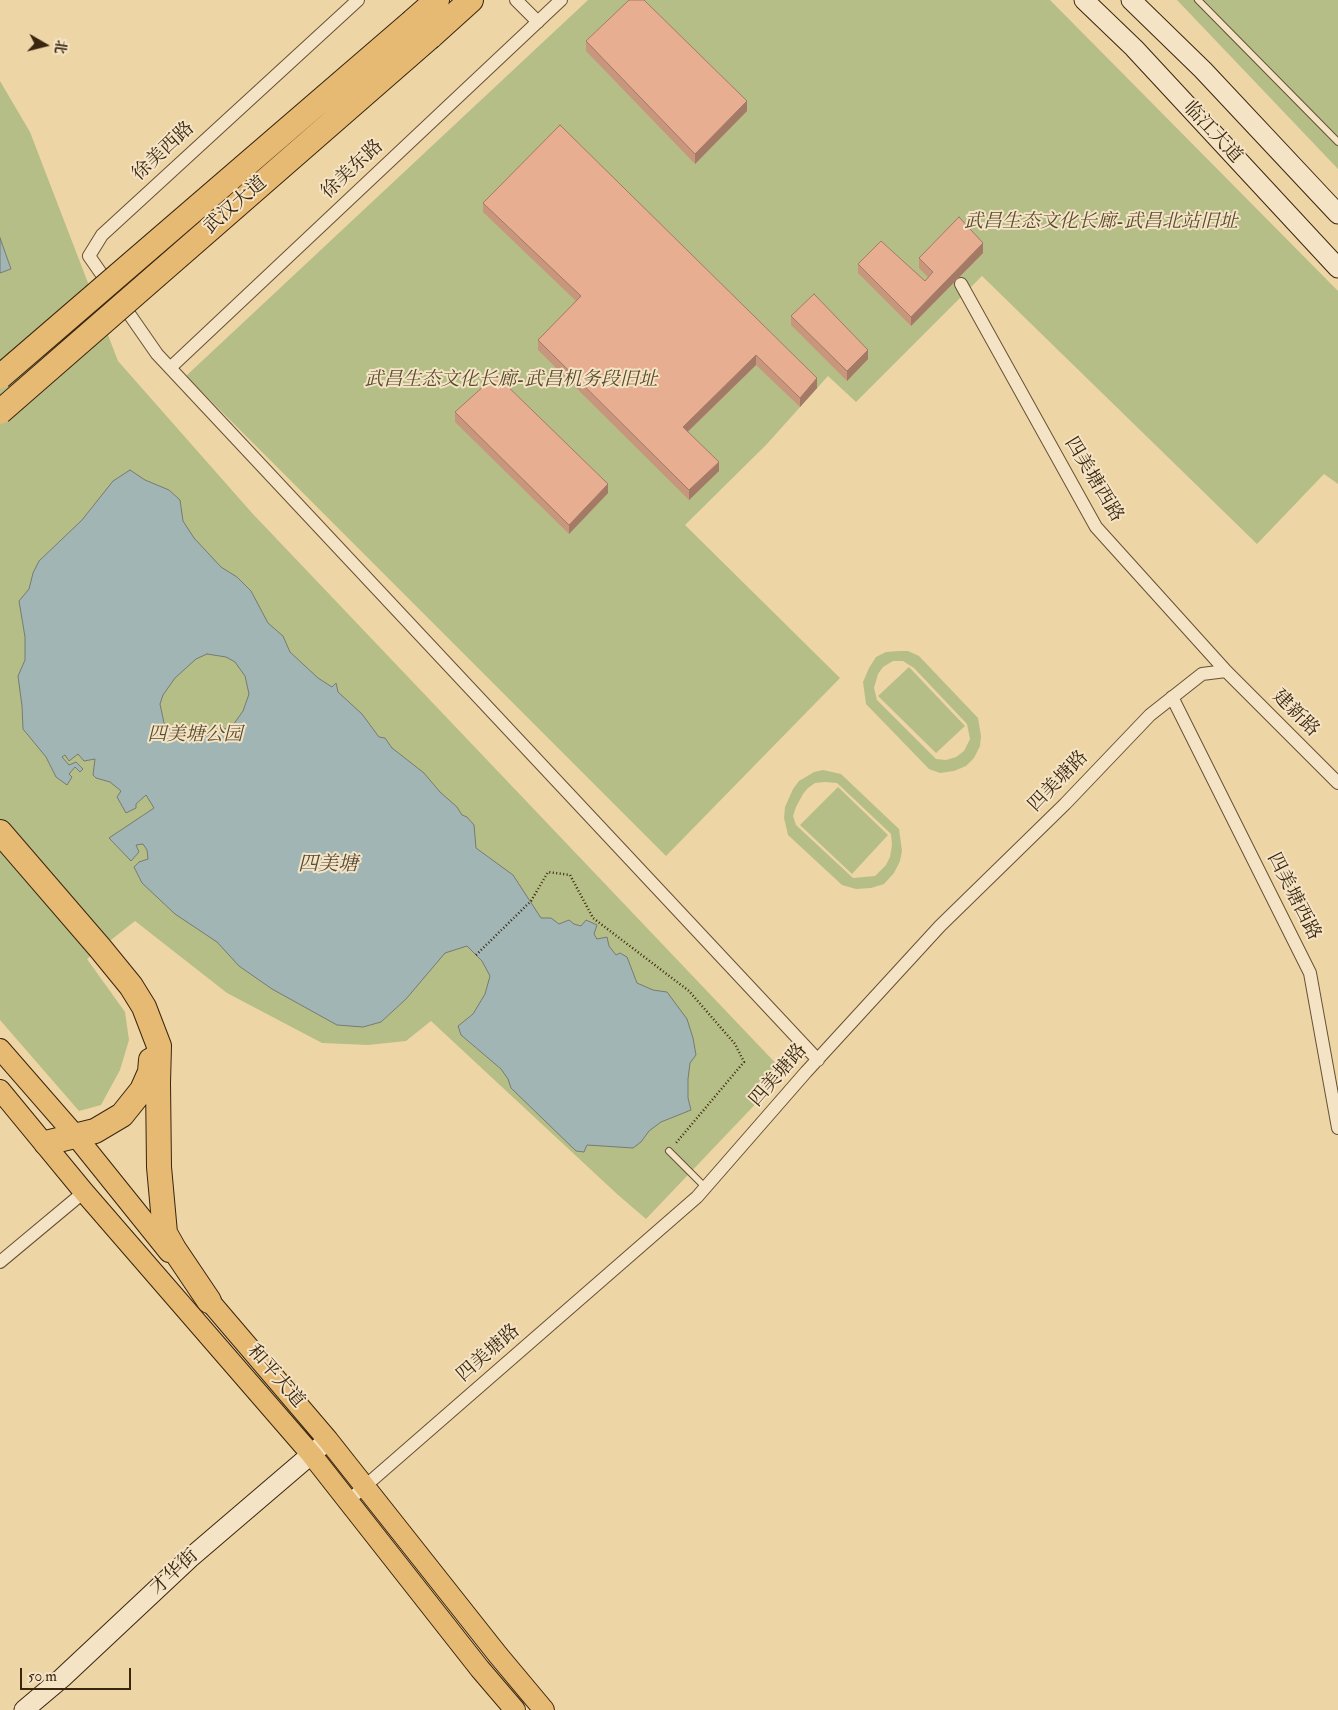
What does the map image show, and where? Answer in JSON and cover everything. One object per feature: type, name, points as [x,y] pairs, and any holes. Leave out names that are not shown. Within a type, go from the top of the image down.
[{"type":"highway","name":"武汉大道","points":[[0,377],[437,0]]},
{"type":"highway","name":"武汉大道","points":[[0,412],[471,0]]},
{"type":"highway","points":[[0,832],[100,948],[131,986],[144,1007],[159,1046],[159,1167],[165,1233],[209,1301]]},
{"type":"highway","points":[[46,1143],[95,1131],[122,1115],[142,1090],[150,1072],[154,1030]]},
{"type":"main road","name":"临江大道","points":[[1084,0],[1134,48],[1338,268]]},
{"type":"main road","name":"临江大道","points":[[1131,0],[1203,70],[1338,214]]},
{"type":"main road","points":[[1282,208],[1294,209],[1338,254]]},
{"type":"main road","name":"和平大道","points":[[0,1049],[75,1135],[209,1301],[328,1440],[498,1655],[544,1710]]},
{"type":"main road","name":"和平大道","points":[[0,1090],[46,1143],[84,1192],[311,1454],[480,1670],[514,1710]]},
{"type":"main road","name":"才华街","points":[[24,1710],[62,1678],[190,1558],[328,1440]]},
{"type":"street","name":"徐美西路","points":[[170,368],[157,354],[89,256],[102,235],[358,0]]},
{"type":"street","points":[[516,0],[538,22]]},
{"type":"street","name":"徐美东路","points":[[170,368],[561,0]]},
{"type":"street","name":"四美塘西路","points":[[961,284],[1096,527],[1226,671]]},
{"type":"street","points":[[170,368],[818,1060]]},
{"type":"street","name":"四美塘路","points":[[348,1501],[697,1197],[940,926],[1065,804],[1150,715],[1202,674],[1226,671]]},
{"type":"street","name":"建新路","points":[[1226,671],[1338,783]]},
{"type":"street","name":"四美塘西路","points":[[1172,697],[1310,973],[1338,1128]]},
{"type":"street","points":[[0,1262],[84,1192]]},
{"type":"lane","points":[[1198,0],[1338,142]]},
{"type":"lane","points":[[669,1151],[706,1188]]},
{"type":"path","points":[[476,956],[531,901],[548,872],[570,875],[593,918],[689,991],[735,1044],[744,1062],[669,1151]]},
{"type":"green space","name":"武昌生态文化长廊-武昌机务段旧址","points":[[588,0],[1050,0],[1338,291],[1338,484],[1324,474],[1257,544],[982,276],[856,402],[828,376],[766,445],[685,525],[840,678],[666,856],[186,376]]},
{"type":"green space","points":[[1177,0],[1338,0],[1338,169]]},
{"type":"green space","name":"四美塘公园","points":[[0,81],[30,132],[118,361],[252,513],[785,1073],[646,1219],[431,1021],[406,1041],[368,1045],[322,1043],[227,993],[135,921],[87,959],[125,1012],[129,1040],[120,1070],[101,1105],[79,1111],[0,1020]]},
{"type":"green space","points":[[908,651],[919,656],[978,718],[981,736],[980,746],[974,758],[966,766],[954,771],[940,773],[929,769],[866,704],[863,682],[876,657],[886,652]],"holes":[[[893,661],[903,661],[914,668],[967,724],[970,739],[964,751],[956,757],[946,760],[936,759],[877,700],[874,688],[878,674],[883,667]]]},
{"type":"green space","points":[[909,667],[965,726],[936,753],[878,696]]},
{"type":"green space","points":[[823,770],[841,774],[899,829],[902,851],[900,861],[894,873],[884,884],[871,888],[856,889],[842,885],[788,835],[784,818],[785,807],[799,781],[814,772]],"holes":[[[815,783],[837,783],[891,834],[890,857],[886,865],[875,876],[853,878],[796,825],[793,816],[796,807],[808,788]]]},
{"type":"green space","points":[[838,787],[888,835],[852,874],[800,825]]},
{"type":"water","points":[[0,238],[11,269],[0,273]]},
{"type":"water","name":"四美塘","points":[[130,470],[145,480],[169,490],[180,500],[183,521],[194,538],[221,567],[237,577],[251,591],[268,623],[283,636],[290,652],[318,678],[332,687],[336,683],[338,692],[362,714],[379,737],[385,738],[392,748],[424,773],[440,792],[457,807],[462,815],[467,817],[474,825],[476,848],[513,875],[541,918],[551,918],[559,924],[569,920],[581,926],[586,920],[597,925],[594,934],[597,939],[607,937],[609,946],[616,955],[620,953],[627,957],[637,983],[653,990],[667,992],[687,1019],[693,1038],[696,1055],[690,1063],[688,1079],[688,1098],[691,1110],[661,1122],[649,1131],[641,1142],[633,1148],[587,1145],[584,1152],[576,1151],[511,1088],[508,1079],[501,1069],[461,1035],[458,1026],[473,1014],[485,994],[490,976],[482,961],[467,946],[445,953],[406,999],[381,1022],[363,1027],[337,1025],[272,989],[239,966],[217,942],[175,914],[142,883],[134,867],[139,862],[148,859],[147,850],[143,844],[136,845],[139,852],[131,861],[109,838],[154,808],[146,795],[136,804],[136,808],[126,813],[117,797],[121,791],[110,782],[96,778],[93,775],[95,759],[84,761],[78,754],[69,761],[65,755],[62,757],[69,765],[76,762],[83,769],[80,772],[75,767],[69,774],[72,777],[67,785],[56,777],[46,757],[23,729],[18,676],[25,660],[25,637],[19,601],[29,589],[33,573],[39,561],[82,520],[113,481]],"holes":[[[207,654],[226,657],[235,662],[245,676],[249,694],[243,711],[233,725],[214,734],[197,737],[183,736],[171,730],[164,723],[160,704],[163,695],[175,678],[196,659]]]},
{"type":"building","points":[[629,0],[644,0],[747,101],[695,154],[586,41]]},
{"type":"building","points":[[560,125],[817,378],[800,398],[756,355],[683,427],[719,462],[689,490],[538,340],[581,296],[483,203]]},
{"type":"building","points":[[959,217],[983,243],[911,317],[858,264],[881,241],[925,281],[933,272],[919,258]]},
{"type":"building","points":[[814,294],[868,350],[847,371],[791,316]]},
{"type":"building","points":[[496,375],[608,484],[569,525],[455,412]]},
{"type":"park label","name":"武昌生态文化长廊-武昌北站旧址","points":[[1101,223]]}]
